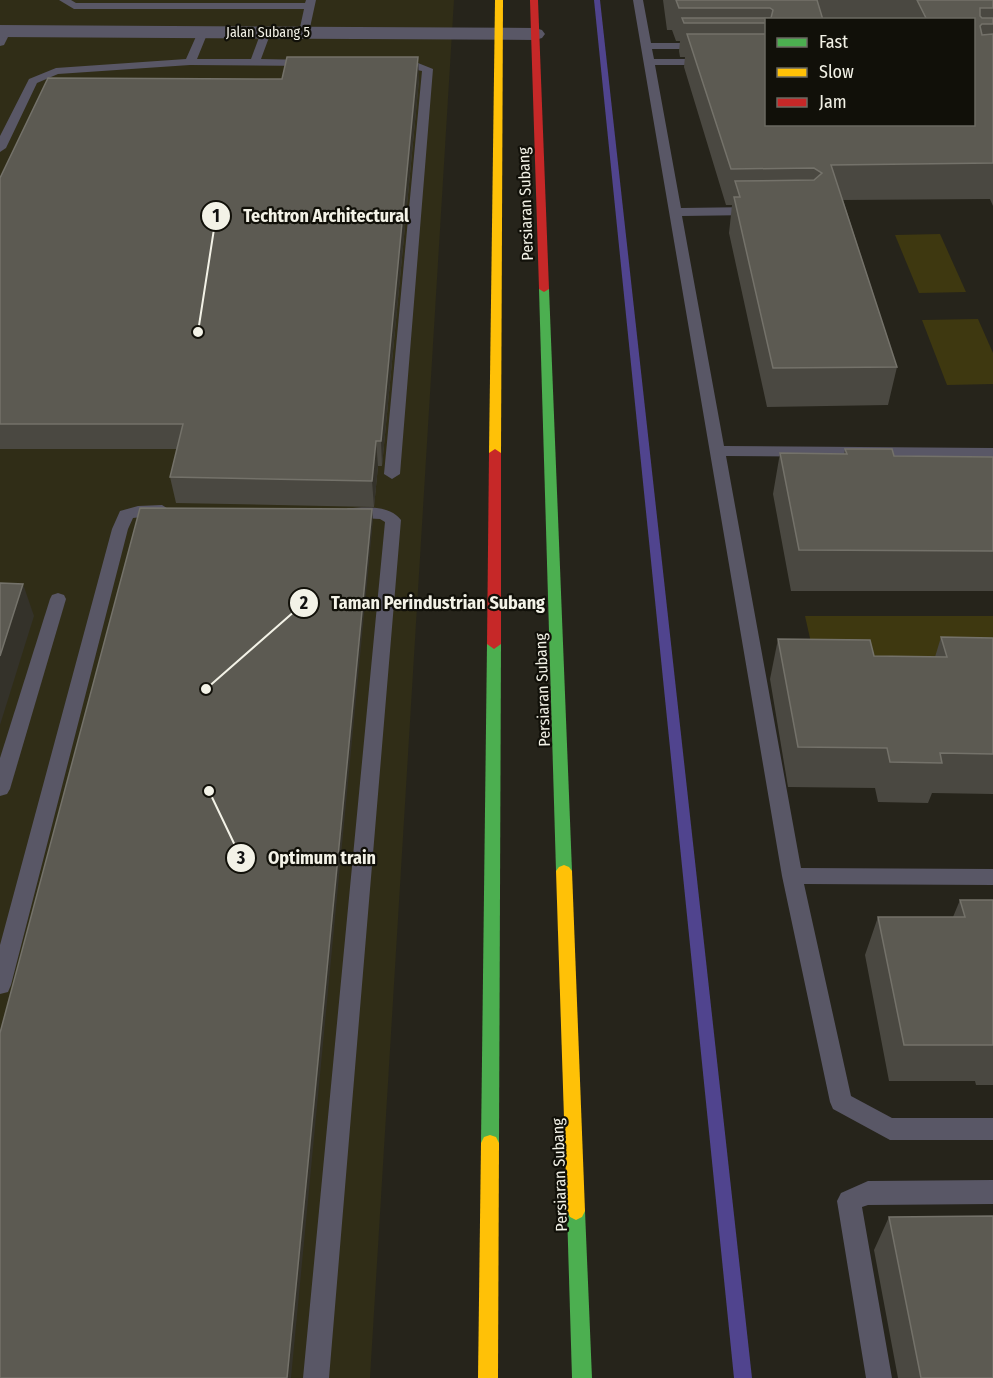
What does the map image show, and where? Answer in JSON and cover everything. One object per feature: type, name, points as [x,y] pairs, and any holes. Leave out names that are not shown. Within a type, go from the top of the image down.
[{"type":"street","name":"Persiaran Subang","points":[[488,1378],[499,0]]},
{"type":"street","name":"Persiaran Subang","points":[[534,0],[582,1378]]},
{"type":"street","name":"Jalan Subang 5","points":[[2,35],[203,32],[536,34]]},
{"type":"lane","points":[[64,0],[74,6],[310,3],[304,32]]},
{"type":"lane","points":[[638,0],[792,876],[841,1102],[890,1129],[993,1130]]},
{"type":"lane","points":[[190,62],[203,32]]},
{"type":"lane","points":[[255,62],[266,32]]},
{"type":"lane","points":[[645,46],[711,46]]},
{"type":"lane","points":[[0,148],[33,81],[56,71],[190,62],[323,63]]},
{"type":"lane","points":[[648,62],[719,62]]},
{"type":"lane","points":[[380,63],[413,64],[428,69],[392,474]]},
{"type":"lane","points":[[674,212],[763,211]]},
{"type":"lane","points":[[717,451],[993,453]]},
{"type":"lane","points":[[0,985],[120,529],[126,515],[138,511],[185,510]]},
{"type":"lane","points":[[316,1378],[393,520],[383,514],[336,513]]},
{"type":"lane","points":[[0,789],[58,599]]},
{"type":"lane","points":[[792,876],[993,877]]},
{"type":"lane","points":[[879,1378],[849,1201],[868,1193],[993,1192]]},
{"type":"shaded area","points":[[0,0],[454,0],[370,1378],[0,1378]]},
{"type":"shaded area","points":[[940,234],[966,292],[919,293],[895,235]]},
{"type":"shaded area","points":[[978,319],[993,353],[993,384],[947,385],[922,320]]},
{"type":"shaded area","points":[[805,616],[993,616],[993,656],[814,656]]},
{"type":"building","points":[[676,0],[817,0],[822,18],[771,18],[773,10],[770,8],[679,8]]},
{"type":"building","points":[[917,0],[993,0],[993,8],[980,8],[980,16],[993,18],[993,24],[980,26],[982,35],[993,34],[993,163],[831,165],[897,367],[773,368],[734,197],[740,197],[735,181],[814,180],[822,173],[814,168],[731,169],[687,34],[765,34],[765,126],[975,126],[975,18],[926,18]]},
{"type":"building","points":[[682,18],[765,18],[765,23],[684,23]]},
{"type":"building","points":[[287,57],[418,57],[381,441],[376,441],[372,481],[170,477],[183,424],[0,424],[0,178],[48,78],[282,79]]},
{"type":"building","points":[[845,449],[892,449],[894,456],[993,457],[993,551],[799,550],[780,453],[847,454]]},
{"type":"building","points":[[140,508],[372,509],[287,1378],[0,1378],[0,1033]]},
{"type":"building","points":[[0,583],[23,584],[0,656]]},
{"type":"building","points":[[941,637],[993,638],[993,754],[940,753],[942,763],[890,762],[887,748],[798,747],[778,639],[870,640],[874,656],[947,657]]},
{"type":"building","points":[[960,900],[993,900],[993,1045],[904,1045],[878,917],[965,917]]},
{"type":"building","points":[[993,1216],[993,1378],[921,1378],[889,1217]]},
{"type":"waterway","points":[[597,0],[743,1378]]},
{"type":"traffic: fast","points":[[544,289],[564,871]]},
{"type":"traffic: fast","points":[[490,1143],[494,644]]},
{"type":"traffic: fast","points":[[576,1211],[582,1378]]},
{"type":"traffic: slow","points":[[495,453],[499,0]]},
{"type":"traffic: slow","points":[[564,871],[576,1211]]},
{"type":"traffic: slow","points":[[488,1378],[490,1143]]},
{"type":"traffic: jam","points":[[534,0],[544,289]]},
{"type":"traffic: jam","points":[[494,644],[495,453]]},
{"type":"place","name":"Techtron Architectural","points":[[198,332]]},
{"type":"place","name":"Taman Perindustrian Subang","points":[[206,689]]},
{"type":"place","name":"Optimum train","points":[[209,791]]}]
